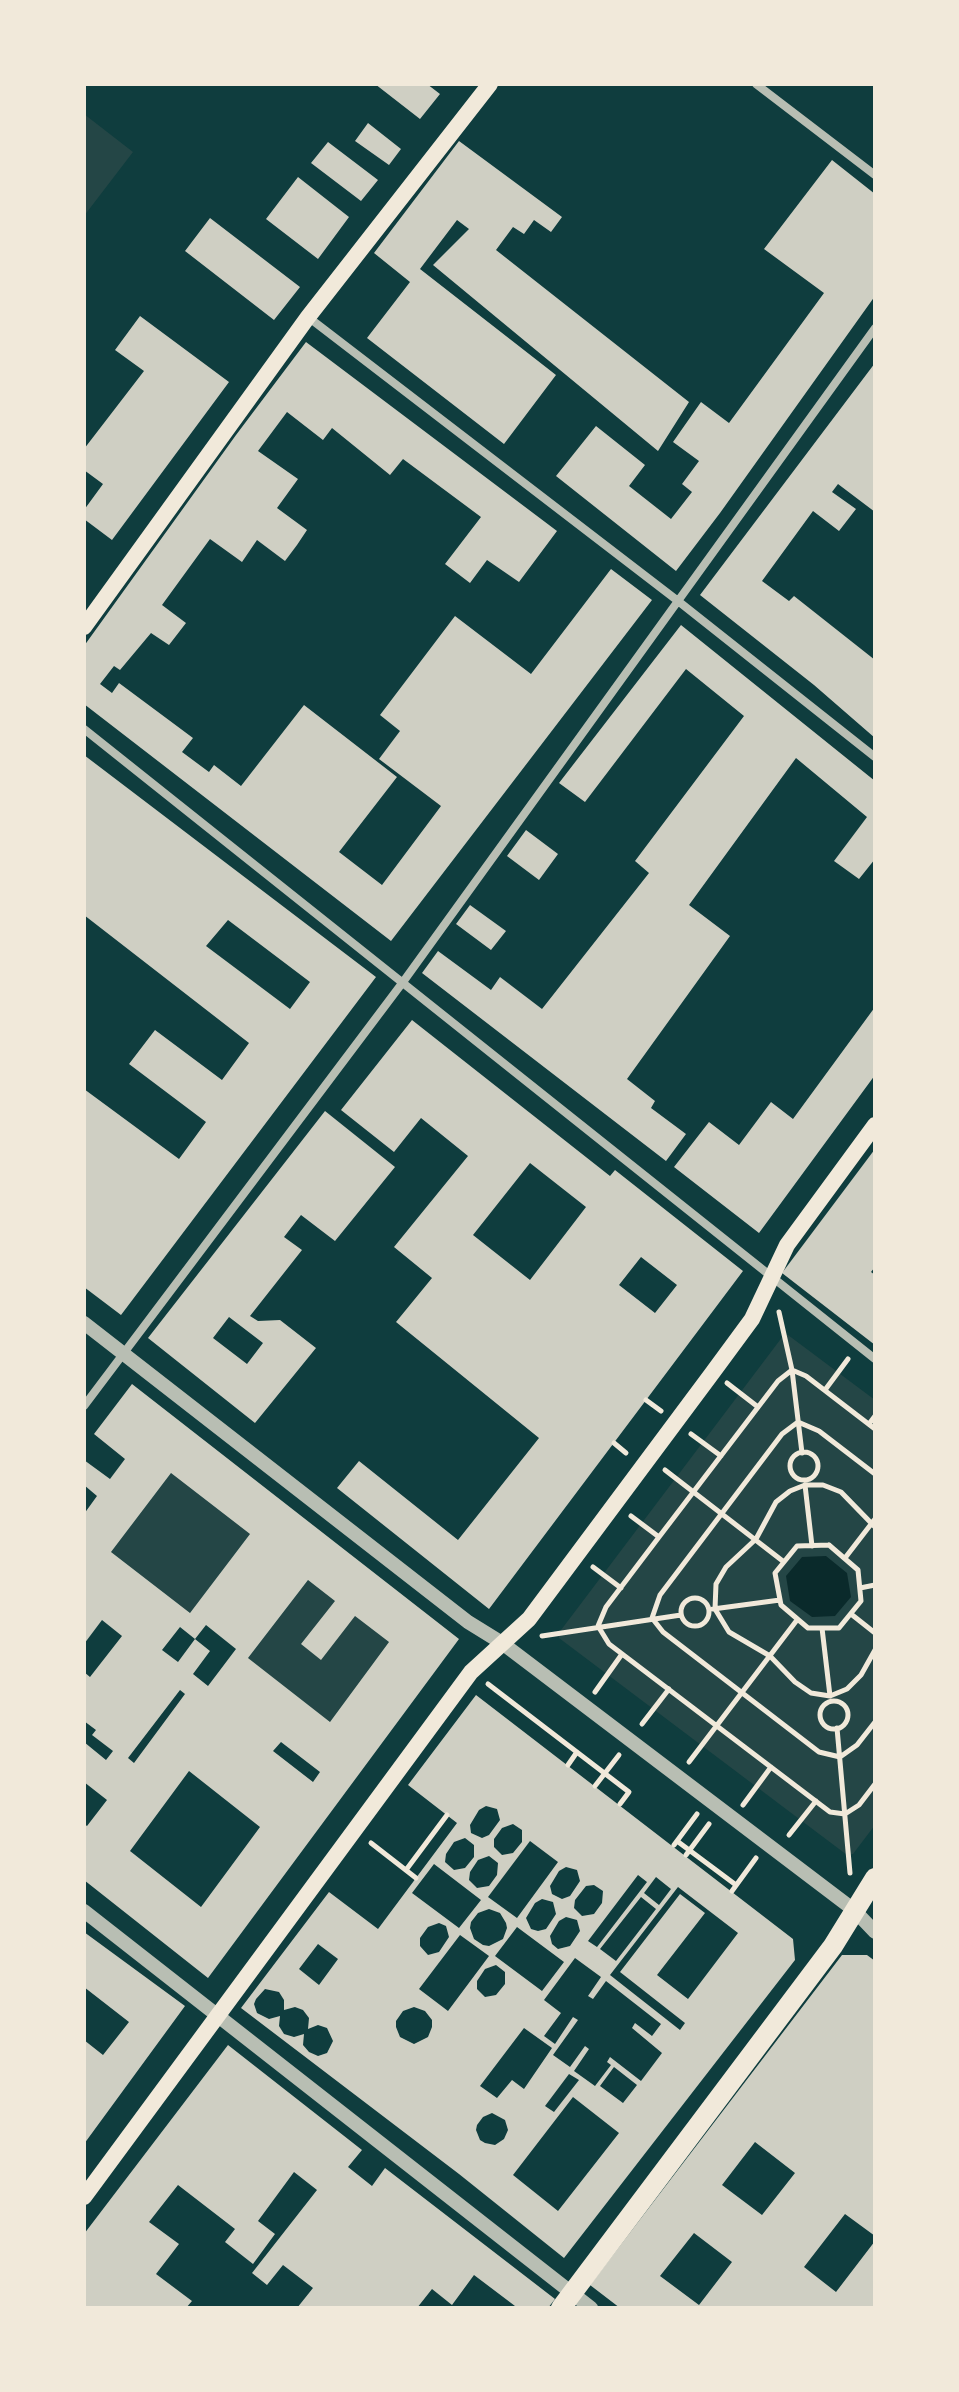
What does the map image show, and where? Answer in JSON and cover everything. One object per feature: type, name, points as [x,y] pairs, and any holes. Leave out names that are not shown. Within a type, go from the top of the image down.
[{"type":"main road","points":[[84,627],[308,317],[490,84]]},
{"type":"main road","points":[[84,2197],[471,1672],[529,1619],[713,1372],[752,1319],[787,1245],[875,1125]]},
{"type":"main road","points":[[566,2300],[833,1946],[875,1878]]},
{"type":"street","points":[[756,84],[875,175]]},
{"type":"street","points":[[308,317],[678,601],[875,757]]},
{"type":"street","points":[[84,1406],[403,982],[875,328]]},
{"type":"street","points":[[84,729],[875,1359]]},
{"type":"street","points":[[84,1323],[468,1622],[502,1643],[854,1910],[875,1932]]},
{"type":"street","points":[[84,1911],[219,2015],[566,2300],[591,2308]]},
{"type":"path","points":[[772,1279],[792,1370],[802,1453]]},
{"type":"path","points":[[825,1390],[858,1346]]},
{"type":"path","points":[[792,1370],[806,1376],[875,1429]]},
{"type":"path","points":[[598,1626],[606,1607],[659,1537],[778,1381],[792,1370]]},
{"type":"path","points":[[713,1372],[758,1407]]},
{"type":"path","points":[[869,1424],[875,1416]]},
{"type":"path","points":[[675,1422],[721,1456]]},
{"type":"path","points":[[798,1422],[819,1431],[875,1474]]},
{"type":"path","points":[[652,1618],[660,1595],[782,1434],[798,1422]]},
{"type":"path","points":[[845,1558],[874,1523],[841,1492],[805,1482],[793,1475],[791,1462],[802,1453],[814,1457],[818,1464],[817,1471],[813,1477],[805,1482],[790,1491],[776,1502],[756,1539],[726,1567],[716,1584],[712,1609],[704,1623],[690,1626],[681,1615],[685,1601],[699,1599],[712,1609],[729,1632],[770,1656],[795,1682],[811,1693],[831,1698],[839,1701],[845,1706],[848,1719],[843,1725],[830,1728],[824,1724],[821,1710],[831,1698],[847,1689],[861,1675],[875,1650]]},
{"type":"path","points":[[649,1458],[784,1562]]},
{"type":"path","points":[[805,1482],[812,1546]]},
{"type":"path","points":[[615,1503],[659,1537]]},
{"type":"path","points":[[829,1545],[858,1570],[861,1601],[839,1628],[808,1628],[781,1605],[775,1573],[797,1546],[812,1546],[829,1545]]},
{"type":"path","points":[[577,1555],[621,1588]]},
{"type":"path","points":[[860,1588],[875,1585]]},
{"type":"path","points":[[712,1609],[780,1600]]},
{"type":"path","points":[[851,1614],[875,1633]]},
{"type":"path","points":[[502,1643],[681,1615]]},
{"type":"path","points":[[652,1618],[663,1632],[819,1752],[840,1757],[857,1745],[875,1722]]},
{"type":"path","points":[[678,1777],[797,1620]]},
{"type":"path","points":[[598,1626],[609,1644],[830,1812],[845,1814],[859,1805],[875,1784]]},
{"type":"path","points":[[822,1628],[831,1698]]},
{"type":"path","points":[[584,1706],[622,1654]]},
{"type":"path","points":[[493,1688],[629,1792],[620,1804]]},
{"type":"path","points":[[630,1740],[669,1689]]},
{"type":"path","points":[[837,1728],[854,1910]]},
{"type":"path","points":[[568,1765],[577,1752]]},
{"type":"path","points":[[595,1786],[612,1764]]},
{"type":"path","points":[[733,1819],[771,1767]]},
{"type":"path","points":[[776,1851],[816,1801]]},
{"type":"path","points":[[406,1870],[447,1815]]},
{"type":"path","points":[[684,1832],[676,1843],[734,1888],[743,1875]]},
{"type":"path","points":[[688,1853],[697,1840]]},
{"type":"path","points":[[379,1849],[416,1878]]},
{"type":"shaded area","points":[[84,114],[133,152],[84,216]]},
{"type":"shaded area","points":[[788,1335],[875,1400],[875,1825],[853,1854],[847,1855],[559,1638],[558,1634],[783,1336]]},
{"type":"shaded area","points":[[171,1473],[250,1534],[190,1613],[111,1552]]},
{"type":"shaded area","points":[[826,1556],[847,1573],[851,1597],[835,1616],[812,1617],[790,1601],[786,1576],[802,1557]]},
{"type":"shaded area","points":[[308,1580],[389,1642],[330,1722],[248,1658]]},
{"type":"building","points":[[375,84],[427,84],[440,94],[420,119]]},
{"type":"building","points":[[368,123],[401,149],[389,165],[355,141]]},
{"type":"building","points":[[459,141],[562,217],[551,232],[534,220],[524,234],[513,227],[496,250],[689,402],[658,451],[433,265],[469,229],[457,220],[420,269],[556,375],[504,444],[367,338],[410,282],[374,253]]},
{"type":"building","points":[[328,142],[378,180],[361,201],[311,163]]},
{"type":"building","points":[[832,160],[875,194],[875,296],[676,571],[556,476],[596,426],[645,465],[629,486],[671,519],[692,492],[682,484],[699,461],[673,442],[701,402],[729,423],[824,293],[764,249]]},
{"type":"building","points":[[298,177],[349,217],[318,259],[266,219]]},
{"type":"building","points":[[210,218],[300,287],[274,320],[185,251]]},
{"type":"building","points":[[140,316],[229,382],[112,540],[84,519],[84,510],[103,484],[84,470],[84,449],[144,371],[115,350]]},
{"type":"building","points":[[306,342],[557,531],[519,582],[487,560],[470,583],[445,564],[481,517],[403,459],[390,475],[332,428],[323,440],[287,412],[258,451],[298,479],[277,508],[307,530],[297,545],[285,561],[257,540],[242,562],[210,539],[162,605],[186,623],[169,645],[151,633],[120,670],[114,666],[100,684],[112,693],[119,683],[193,738],[182,752],[209,772],[214,765],[241,786],[304,705],[397,777],[339,852],[382,885],[441,806],[379,759],[400,731],[380,715],[455,616],[531,674],[611,569],[652,600],[391,941],[84,704],[84,646]]},
{"type":"building","points":[[875,363],[875,512],[838,484],[832,492],[856,509],[839,531],[813,511],[762,581],[789,601],[794,596],[875,660],[875,738],[814,685],[700,595]]},
{"type":"building","points":[[681,625],[875,781],[875,859],[859,879],[834,861],[867,817],[796,758],[689,905],[730,936],[627,1079],[655,1101],[651,1108],[686,1134],[666,1161],[422,973],[438,951],[491,990],[500,977],[542,1009],[649,873],[635,861],[744,716],[686,669],[585,802],[559,783]]},
{"type":"building","points":[[84,755],[376,977],[121,1315],[84,1287],[84,1089],[179,1159],[206,1122],[129,1064],[155,1030],[222,1080],[249,1043],[84,915]],"holes":[[[228,920],[310,982],[290,1009],[206,946]]]},
{"type":"building","points":[[526,830],[558,854],[539,880],[507,856]]},
{"type":"building","points":[[470,905],[506,931],[491,950],[456,924]]},
{"type":"building","points":[[875,1007],[875,1075],[759,1233],[674,1167],[709,1122],[739,1145],[771,1102],[793,1119]]},
{"type":"building","points":[[412,1020],[610,1176],[615,1170],[743,1271],[489,1609],[337,1488],[359,1461],[458,1540],[539,1438],[396,1322],[432,1278],[394,1247],[468,1156],[421,1118],[394,1152],[341,1110]],"holes":[[[530,1163],[586,1207],[530,1280],[473,1235]],[[641,1257],[677,1285],[655,1313],[619,1285]]]},
{"type":"building","points":[[325,1111],[395,1167],[335,1241],[301,1215],[284,1237],[302,1250],[250,1316],[258,1321],[280,1320],[316,1348],[255,1423],[148,1338]],"holes":[[[229,1317],[263,1343],[247,1364],[213,1338]]]},
{"type":"building","points":[[875,1149],[875,1267],[871,1272],[875,1275],[875,1345],[782,1273]]},
{"type":"building","points":[[132,1384],[459,1639],[208,1978],[84,1880],[84,1824],[87,1826],[107,1800],[84,1782],[84,1742],[106,1760],[113,1751],[92,1735],[96,1730],[84,1721],[84,1672],[90,1677],[122,1636],[102,1620],[84,1644],[84,1514],[97,1496],[84,1485],[84,1460],[110,1479],[125,1459],[94,1434]],"holes":[[[171,1473],[250,1534],[190,1613],[111,1552]],[[308,1580],[335,1601],[301,1644],[321,1660],[355,1616],[389,1642],[330,1722],[248,1658]],[[206,1625],[236,1649],[208,1686],[193,1674],[210,1651],[195,1639]],[[180,1627],[195,1639],[178,1662],[162,1650]],[[180,1690],[185,1694],[134,1763],[128,1758]],[[281,1742],[320,1772],[313,1782],[273,1751]],[[189,1771],[260,1827],[201,1907],[130,1851]]]},
{"type":"building","points":[[476,1695],[793,1939],[795,1960],[564,2258],[241,2008],[329,1892],[378,1929],[457,1823],[408,1785]],"holes":[[[486,1806],[497,1809],[500,1820],[489,1835],[482,1838],[471,1833],[470,1825],[479,1810]],[[513,1824],[522,1830],[522,1842],[513,1853],[502,1855],[494,1847],[494,1839],[502,1828]],[[465,1838],[474,1845],[474,1857],[465,1868],[454,1870],[445,1862],[446,1854],[454,1842]],[[530,1841],[558,1862],[517,1918],[488,1897]],[[489,1856],[498,1863],[497,1875],[489,1886],[477,1888],[469,1880],[470,1872],[478,1860]],[[434,1864],[481,1900],[459,1928],[412,1893]],[[566,1867],[577,1870],[580,1881],[570,1896],[562,1899],[552,1894],[550,1886],[559,1871]],[[638,1875],[647,1882],[597,1947],[588,1941]],[[656,1877],[671,1889],[659,1905],[644,1893]],[[594,1885],[603,1891],[602,1903],[594,1914],[582,1916],[574,1908],[575,1900],[586,1886]],[[678,1887],[738,1933],[688,1999],[657,1975],[705,1913],[680,1894],[620,1972],[685,2023],[680,2030],[610,1975]],[[641,1897],[656,1909],[616,1961],[600,1949]],[[542,1899],[553,1902],[556,1914],[546,1929],[531,1929],[526,1918],[535,1903]],[[489,1909],[500,1913],[507,1928],[503,1939],[489,1946],[474,1939],[470,1928],[478,1913]],[[566,1917],[577,1920],[580,1931],[570,1946],[558,1949],[552,1944],[550,1936],[559,1921]],[[439,1923],[446,1926],[449,1937],[439,1952],[428,1955],[420,1946],[420,1938],[428,1927]],[[517,1927],[564,1962],[542,1991],[495,1956]],[[460,1935],[489,1956],[448,2011],[419,1989]],[[318,1944],[338,1959],[319,1985],[299,1969]],[[575,1958],[601,1977],[588,1996],[593,1999],[606,1981],[661,2024],[652,2036],[635,2023],[632,2028],[662,2053],[641,2081],[610,2057],[607,2062],[611,2065],[595,2086],[574,2071],[589,2049],[585,2046],[570,2067],[553,2055],[578,2020],[573,2017],[555,2044],[544,2036],[561,2013],[544,2000]],[[496,1965],[505,1972],[505,1984],[496,1995],[485,1997],[477,1989],[477,1981],[485,1969]],[[265,1989],[279,1992],[284,2000],[284,2010],[295,2007],[303,2010],[309,2018],[308,2029],[318,2025],[327,2028],[333,2041],[327,2053],[318,2056],[303,2045],[304,2034],[294,2037],[284,2034],[279,2026],[280,2016],[269,2019],[257,2013],[254,2004]],[[414,2007],[425,2011],[432,2020],[428,2037],[414,2044],[400,2037],[396,2021],[403,2011]],[[524,2028],[552,2048],[524,2089],[512,2080],[497,2098],[480,2086]],[[614,2067],[637,2085],[623,2103],[600,2086]],[[569,2074],[579,2080],[554,2112],[545,2106]],[[573,2097],[619,2133],[558,2211],[513,2175]],[[492,2113],[505,2120],[508,2130],[504,2139],[495,2145],[480,2140],[476,2130],[483,2117]]]},
{"type":"building","points":[[84,1932],[185,2006],[84,2144],[84,2040],[103,2055],[129,2022],[84,1987]]},
{"type":"building","points":[[842,1955],[867,1955],[875,1961],[875,2236],[845,2214],[804,2267],[836,2292],[875,2241],[875,2308],[620,2308],[590,2285]],"holes":[[[755,2142],[795,2173],[762,2215],[722,2185]],[[694,2233],[732,2262],[699,2305],[660,2276]]]},
{"type":"building","points":[[228,2045],[362,2150],[348,2167],[372,2186],[385,2168],[555,2299],[548,2308],[514,2308],[474,2275],[452,2305],[432,2289],[417,2308],[297,2308],[313,2288],[283,2265],[267,2285],[252,2273],[317,2190],[294,2172],[258,2221],[275,2234],[253,2264],[225,2242],[235,2229],[178,2185],[149,2222],[179,2244],[156,2274],[192,2301],[186,2308],[84,2308],[84,2234]]}]
